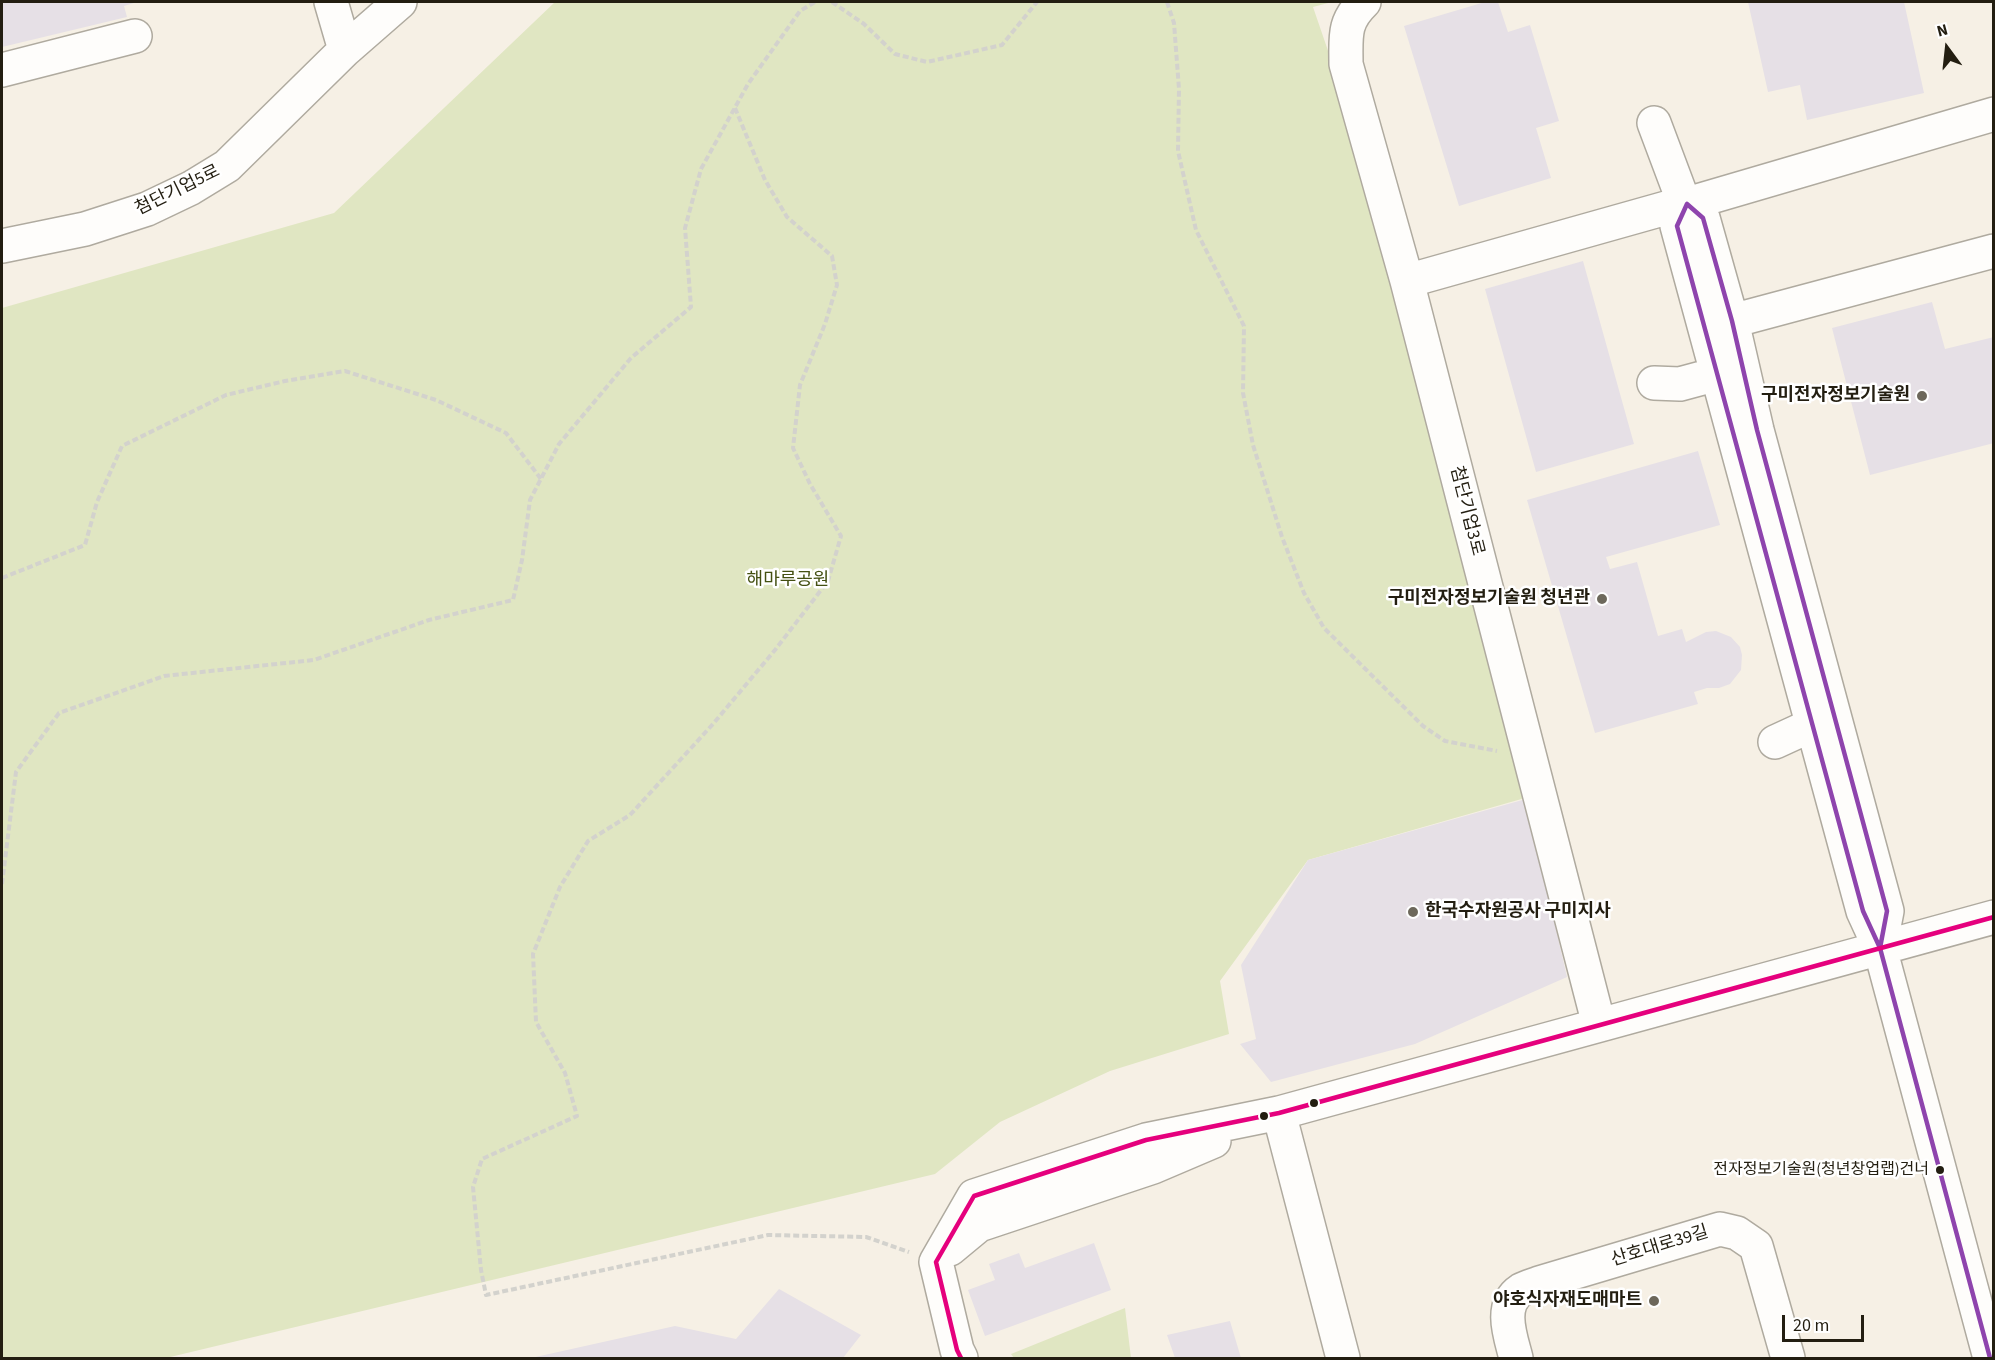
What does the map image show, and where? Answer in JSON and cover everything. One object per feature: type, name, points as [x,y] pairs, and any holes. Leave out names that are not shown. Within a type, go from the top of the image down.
[{"type":"street","points":[[331,2],[345,50]]},
{"type":"street","name":"첨단기업5로","points":[[3,239],[85,229],[147,209],[191,188],[228,166],[345,50],[400,2]]},
{"type":"street","name":"첨단기업3로","points":[[1364,2],[1353,12],[1346,33],[1346,64],[1407,281],[1599,1024]]},
{"type":"street","points":[[2,70],[135,36]]},
{"type":"street","points":[[1407,281],[1685,204],[1994,114]]},
{"type":"street","points":[[1654,123],[1685,204],[1703,218],[1732,321],[1824,722],[1863,911],[1880,948],[1990,1359]]},
{"type":"street","points":[[1685,204],[1677,226],[1717,374],[1824,722]]},
{"type":"street","points":[[1732,321],[1994,251]]},
{"type":"street","points":[[1654,383],[1680,384],[1717,374]]},
{"type":"street","points":[[1775,742],[1824,722]]},
{"type":"street","points":[[961,1359],[936,1262],[974,1196],[1150,1153],[1279,1113],[1994,917]]},
{"type":"street","points":[[1279,1113],[1343,1359]]},
{"type":"street","name":"산호대로39길","points":[[1516,1359],[1507,1321],[1511,1303],[1520,1291],[1539,1283],[1720,1229],[1737,1233],[1756,1246],[1788,1359]]},
{"type":"path","points":[[2,884],[16,772],[59,712],[164,676],[314,660],[429,620],[513,600],[522,560],[530,500],[559,444],[631,358],[691,307],[686,228],[701,169],[748,84],[800,11],[815,2]]},
{"type":"path","points":[[832,2],[864,24],[895,54],[927,62],[1002,45],[1037,2]]},
{"type":"path","points":[[1167,2],[1174,23],[1176,45],[1179,89],[1178,151],[1196,230],[1244,326],[1243,393],[1253,446],[1282,537],[1304,593],[1324,628],[1423,726],[1445,741],[1530,759]]},
{"type":"path","points":[[735,108],[765,180],[787,217],[832,256],[837,285],[825,324],[800,385],[793,448],[810,484],[841,536],[828,581],[775,650],[713,724],[630,815],[588,841],[560,887],[533,954],[536,1022],[565,1073],[578,1116],[482,1159],[473,1187],[481,1270],[486,1295],[768,1235],[866,1237],[936,1262]]},
{"type":"path","points":[[2,578],[85,545],[97,502],[122,446],[226,395],[285,381],[345,371],[436,400],[506,433],[541,479]]},
{"type":"green space","name":"해마루공원","points":[[555,2],[1332,2],[1313,7],[1407,281],[1525,798],[1308,860],[1220,981],[1229,1034],[1110,1071],[1000,1122],[935,1174],[166,1358],[2,1358],[2,308],[334,213]]},
{"type":"green space","points":[[1125,1308],[1131,1358],[1014,1358],[1011,1354]]},
{"type":"building","points":[[2,2],[137,2],[124,6],[127,17],[2,47]]},
{"type":"building","points":[[1485,2],[1498,2],[1508,32],[1530,25],[1559,121],[1536,128],[1551,178],[1459,206],[1404,26]]},
{"type":"building","points":[[1748,2],[1904,2],[1924,93],[1807,120],[1800,85],[1768,92]]},
{"type":"building","points":[[1583,261],[1634,444],[1536,472],[1485,289]]},
{"type":"building","name":"구미전자정보기술원","points":[[1932,302],[1945,349],[1994,337],[1994,443],[1870,475],[1832,328]]},
{"type":"building","name":"구미전자정보기술원 청년관","points":[[1698,451],[1720,525],[1606,557],[1610,569],[1637,562],[1658,636],[1682,629],[1686,642],[1706,632],[1716,631],[1731,637],[1740,647],[1741,670],[1730,684],[1694,692],[1698,704],[1595,733],[1527,500]]},
{"type":"building","name":"한국수자원공사 구미지사","points":[[1526,799],[1567,977],[1415,1044],[1271,1082],[1240,1044],[1256,1039],[1241,965],[1308,860]]},
{"type":"building","points":[[1094,1243],[1111,1290],[985,1336],[968,1290],[995,1280],[989,1264],[1019,1253],[1025,1268]]},
{"type":"building","points":[[779,1289],[861,1335],[843,1358],[531,1358],[675,1326],[736,1339]]},
{"type":"building","points":[[1230,1321],[1241,1358],[1175,1358],[1167,1335]]},
{"type":"transit line","points":[[1880,948],[1887,911],[1757,430],[1732,321],[1703,218],[1687,204],[1677,226],[1863,911],[1880,948],[1990,1358]]},
{"type":"transit line","points":[[961,1358],[957,1350],[936,1262],[974,1196],[1146,1140],[1279,1113],[1994,917]]},
{"type":"place","name":"구미전자정보기술원","points":[[1922,396]]},
{"type":"place","name":"구미전자정보기술원 청년관","points":[[1602,599]]},
{"type":"place","name":"한국수자원공사 구미지사","points":[[1413,912]]},
{"type":"place","name":"전자정보기술원(청년창업랩)건너","points":[[1940,1170]]},
{"type":"place","name":"야호식자재도매마트","points":[[1654,1301]]}]
